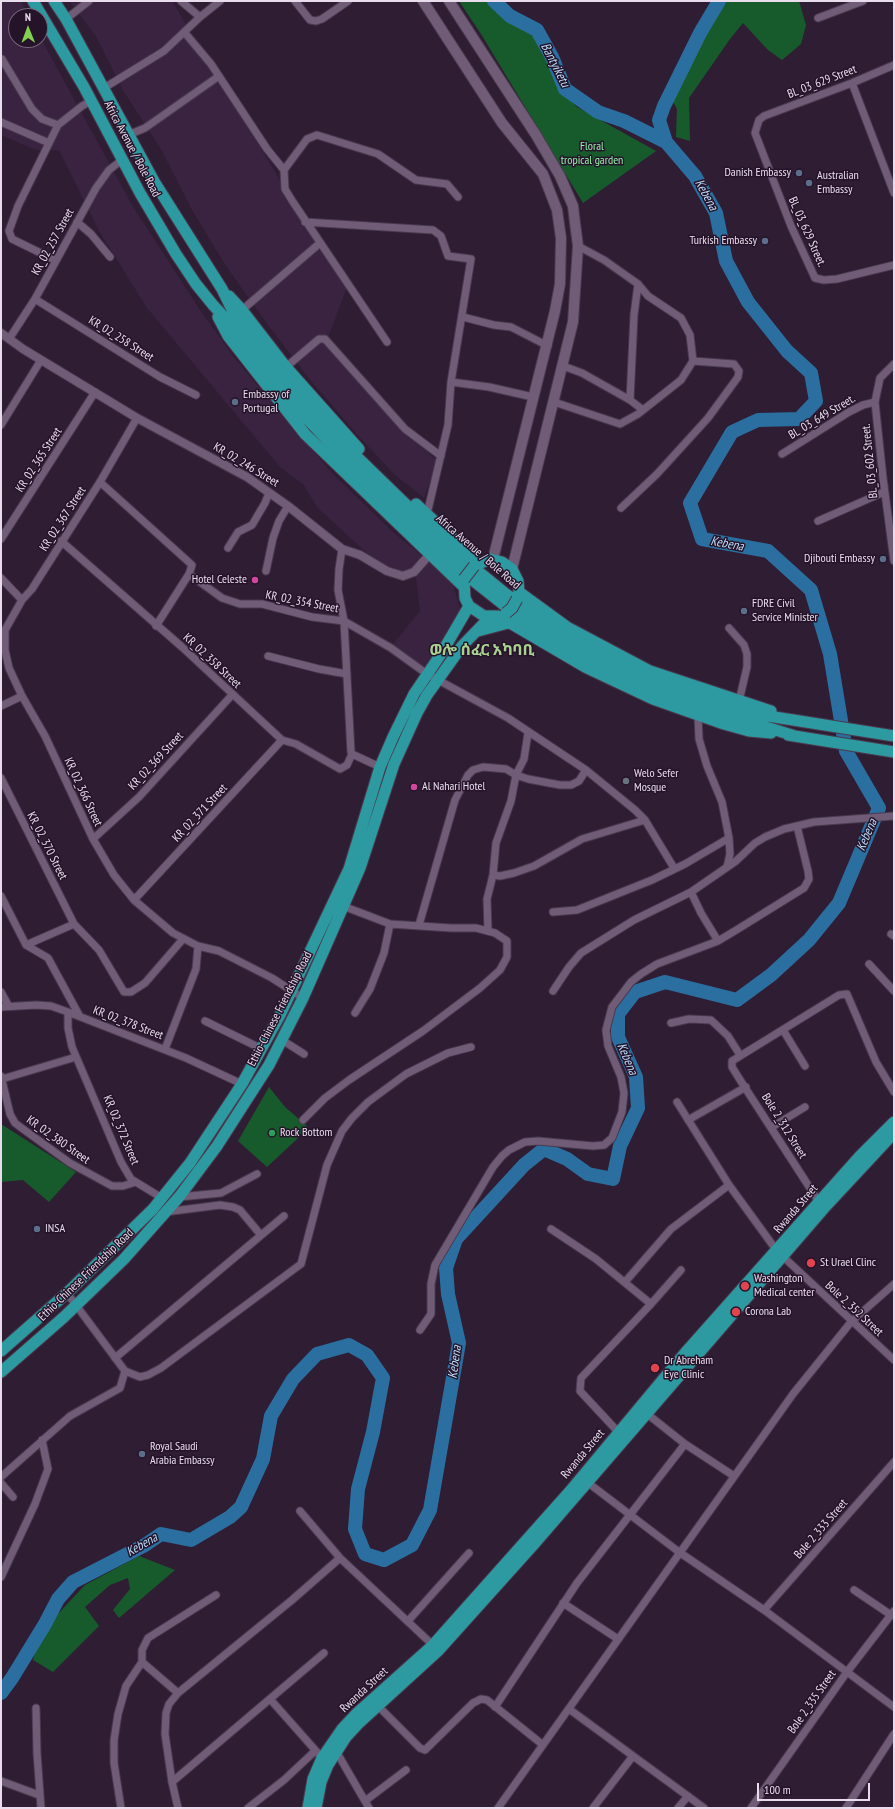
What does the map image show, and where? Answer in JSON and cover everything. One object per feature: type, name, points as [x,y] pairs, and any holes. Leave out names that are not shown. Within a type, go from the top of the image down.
[{"type":"main road","name":"Africa Avenue / Bole Road","points":[[33,1],[91,101],[122,160],[176,254],[213,305],[236,330],[272,378],[325,440],[365,480],[466,575],[519,617],[566,646],[642,685],[702,708],[795,736]]},
{"type":"main road","name":"Africa Avenue / Bole Road","points":[[54,1],[66,19],[128,135],[188,238],[222,289],[239,324],[320,421],[457,554],[535,616],[564,635],[610,661],[665,686],[749,713],[894,736]]},
{"type":"main road","points":[[423,1],[502,123],[543,174],[553,196],[557,210],[561,238],[560,276],[548,346],[533,397],[493,559]]},
{"type":"main road","points":[[449,1],[536,136],[567,190],[573,206],[578,246],[573,322],[512,570]]},
{"type":"main road","name":"Africa Avenue / Bole Road","points":[[222,289],[242,310],[286,367],[360,451],[472,556],[476,565]]},
{"type":"main road","name":"Africa Avenue / Bole Road","points":[[213,305],[228,336],[305,434],[453,576],[464,583]]},
{"type":"main road","points":[[475,632],[497,618],[512,608],[518,596],[518,581],[512,570],[502,562],[493,559],[476,565],[464,583],[464,598],[469,606],[480,614],[497,618]]},
{"type":"main road","points":[[453,576],[458,584],[464,608],[463,618]]},
{"type":"main road","name":"Africa Avenue / Bole Road","points":[[518,596],[567,627],[650,671],[798,720]]},
{"type":"main road","name":"Ethio-Chinese Friendship Road","points":[[1,1351],[67,1293],[153,1209],[190,1163],[242,1084],[292,991],[349,869],[380,768],[414,694],[442,654],[469,606]]},
{"type":"main road","name":"Africa Avenue / Bole Road","points":[[497,618],[622,686],[698,715],[749,731],[795,736],[894,752]]},
{"type":"main road","name":"Ethio-Chinese Friendship Road","points":[[1,1372],[77,1304],[124,1259],[179,1197],[217,1146],[269,1065],[303,998],[360,868],[394,764],[405,736],[427,695],[462,646],[475,632],[497,618]]},
{"type":"main road","name":"Rwanda Street","points":[[308,1808],[313,1779],[322,1758],[342,1729],[357,1713],[436,1648],[571,1490],[622,1435],[646,1413],[780,1254],[819,1202],[860,1156],[894,1122]]},
{"type":"main road","name":"Rwanda Street","points":[[322,1758],[336,1751],[358,1724],[436,1648],[587,1482],[685,1353],[894,1133]]},
{"type":"main road","name":"Rwanda Street","points":[[316,1808],[321,1782],[322,1758]]},
{"type":"street","points":[[66,19],[89,1]]},
{"type":"street","points":[[181,1],[200,17]]},
{"type":"street","points":[[104,88],[164,51],[185,33],[200,17],[220,1]]},
{"type":"street","points":[[295,1],[310,20],[316,21],[322,19],[348,1]]},
{"type":"street","points":[[818,18],[863,1]]},
{"type":"street","points":[[185,33],[209,60],[267,149],[284,170]]},
{"type":"street","points":[[2,59],[32,110],[42,119],[58,126]]},
{"type":"street","name":"BL_03_629 Street","points":[[759,120],[764,116],[813,96],[852,83],[894,64]]},
{"type":"street","points":[[128,135],[145,128],[219,76]]},
{"type":"street","points":[[852,83],[894,193]]},
{"type":"street","points":[[55,260],[12,239],[9,231],[18,206],[58,126],[82,106],[91,101]]},
{"type":"street","name":"BL_03_629 Street.","points":[[759,120],[755,133],[757,140],[791,226],[815,278],[824,280],[837,279],[894,265]]},
{"type":"street","points":[[1,122],[49,143]]},
{"type":"street","points":[[387,342],[305,222],[285,190],[284,170],[307,139],[316,135],[378,154],[416,180],[447,184],[458,196]]},
{"type":"street","name":"KR_02_257 Street","points":[[9,339],[35,298],[100,182],[109,170],[122,160]]},
{"type":"street","points":[[77,222],[91,234],[110,257]]},
{"type":"street","points":[[305,222],[433,230],[437,232],[442,240],[448,256],[471,259],[463,317],[451,382],[448,426],[427,514]]},
{"type":"street","points":[[242,310],[320,243]]},
{"type":"street","points":[[554,402],[617,424],[625,422],[681,380],[693,361],[690,335],[681,318],[648,296],[638,284],[604,260],[578,246]]},
{"type":"street","points":[[630,400],[634,315],[638,284]]},
{"type":"street","name":"KR_02_258 Street","points":[[35,298],[160,376],[196,395]]},
{"type":"street","points":[[463,317],[494,325],[511,327],[548,346]]},
{"type":"street","points":[[1,333],[9,339]]},
{"type":"street","name":"KR_02_246 Street","points":[[9,339],[137,418],[232,468],[288,506],[342,549],[360,555],[387,571],[403,576],[414,572],[430,554]]},
{"type":"street","points":[[286,367],[320,339],[325,339],[405,429],[441,456]]},
{"type":"street","points":[[1,425],[41,360]]},
{"type":"street","points":[[622,508],[657,474],[708,418],[738,377],[739,371],[734,364],[693,361]]},
{"type":"street","name":"BL_03_602 Street.","points":[[894,364],[880,378],[875,402],[884,492],[894,561]]},
{"type":"street","points":[[563,366],[582,373],[630,400],[643,410]]},
{"type":"street","points":[[451,382],[490,387],[533,397]]},
{"type":"street","name":"KR_02_365 Street","points":[[1,539],[95,392]]},
{"type":"street","name":"BL_03_649 Street.","points":[[782,454],[849,412],[863,405],[875,402]]},
{"type":"street","name":"KR_02_367 Street","points":[[5,630],[22,600],[32,589],[61,541],[100,482],[137,418]]},
{"type":"street","points":[[100,482],[190,563],[192,569],[156,626]]},
{"type":"street","points":[[818,522],[884,492]]},
{"type":"street","points":[[228,548],[238,532],[252,525],[265,504],[269,493]]},
{"type":"street","points":[[266,571],[273,538],[279,521],[288,506]]},
{"type":"street","name":"KR_02_358 Street","points":[[61,541],[113,585],[156,626],[182,647],[282,740],[296,744],[340,769],[347,765],[352,754]]},
{"type":"street","points":[[342,549],[338,590],[344,621],[352,754],[380,768]]},
{"type":"street","name":"KR_02_354 Street","points":[[189,574],[222,598],[240,604],[262,604],[312,617],[344,621],[391,648],[427,674],[508,718],[586,770],[645,820],[674,868]]},
{"type":"street","points":[[1,578],[22,600]]},
{"type":"street","points":[[729,628],[742,642],[747,654],[747,667],[739,701]]},
{"type":"street","name":"KR_02_366 Street","points":[[5,630],[5,650],[9,668],[22,696],[45,736],[93,839],[114,875],[134,900],[173,933],[183,939],[198,946],[219,951],[272,978],[303,998]]},
{"type":"street","points":[[268,656],[319,669],[347,674]]},
{"type":"street","name":"KR_02_369 Street","points":[[93,839],[139,797],[232,694]]},
{"type":"street","points":[[1,706],[22,696]]},
{"type":"street","points":[[698,715],[699,739],[707,766],[722,802],[729,838],[730,854],[727,867]]},
{"type":"street","points":[[488,931],[487,899],[496,843],[511,801],[516,776],[524,759],[528,732]]},
{"type":"street","name":"KR_02_371 Street","points":[[134,900],[282,740]]},
{"type":"street","points":[[419,925],[455,800],[468,775],[474,770],[483,767],[506,769],[516,776],[560,785],[571,785],[579,781],[586,770]]},
{"type":"street","name":"KR_02_370 Street","points":[[1,778],[74,924],[99,950],[124,992],[131,992],[145,982],[183,939]]},
{"type":"street","points":[[553,991],[568,967],[581,953],[634,920],[691,892],[727,867],[765,837],[784,828],[814,822],[894,816]]},
{"type":"street","points":[[492,875],[500,876],[534,866],[582,839],[645,820]]},
{"type":"street","points":[[420,1330],[431,1314],[431,1284],[435,1265],[489,1173],[502,1156],[525,1142],[538,1141],[593,1146],[604,1145],[612,1138],[622,1112],[624,1100],[620,1077],[608,1046],[606,1030],[612,1007],[621,994],[641,974],[657,964],[718,941],[804,888],[809,879],[797,826]]},
{"type":"street","points":[[553,912],[577,910],[652,880],[710,850],[729,838]]},
{"type":"street","points":[[691,892],[701,913],[718,941]]},
{"type":"street","points":[[1,896],[26,945],[48,958],[79,1015]]},
{"type":"street","points":[[303,1120],[325,1098],[423,1031],[480,988],[500,970],[507,956],[507,941],[495,933],[476,928],[390,924],[344,906]]},
{"type":"street","points":[[26,945],[74,924]]},
{"type":"street","points":[[355,1013],[370,989],[384,953],[390,924]]},
{"type":"street","points":[[165,1049],[196,969],[198,946]]},
{"type":"street","points":[[869,964],[894,991]]},
{"type":"street","points":[[1,992],[5,1006]]},
{"type":"street","points":[[671,1023],[689,1018],[711,1020],[728,1036],[740,1055],[839,995],[847,994],[876,1062],[894,1092]]},
{"type":"street","name":"KR_02_378 Street","points":[[5,1006],[51,1006],[79,1015],[165,1049],[242,1084]]},
{"type":"street","name":"KR_02_372 Street","points":[[68,1012],[69,1037],[76,1057],[121,1162],[128,1175],[136,1182],[162,1198]]},
{"type":"street","points":[[205,1021],[262,1049]]},
{"type":"street","points":[[783,1030],[805,1066]]},
{"type":"street","points":[[282,1040],[304,1054]]},
{"type":"street","points":[[67,1293],[77,1304],[114,1358],[125,1371],[140,1377],[148,1375],[161,1368],[297,1269],[303,1258],[327,1166],[342,1131],[368,1102],[406,1074],[448,1053],[471,1047]]},
{"type":"street","name":"Bole 2_312 Street","points":[[740,1055],[731,1063],[819,1202]]},
{"type":"street","points":[[2,1078],[76,1057]]},
{"type":"street","name":"KR_02_380 Street","points":[[2,1078],[10,1114],[15,1123],[22,1129],[70,1163],[107,1184],[118,1187],[136,1182]]},
{"type":"street","points":[[688,1120],[746,1087]]},
{"type":"street","name":"Bole 2_352 Street","points":[[677,1102],[729,1185],[780,1254],[851,1322],[894,1360]]},
{"type":"street","points":[[772,1127],[805,1107]]},
{"type":"street","points":[[179,1197],[221,1193],[257,1174]]},
{"type":"street","points":[[625,1282],[671,1229],[729,1185]]},
{"type":"street","points":[[165,1212],[220,1205],[233,1207],[240,1210],[260,1234]]},
{"type":"street","points":[[114,1358],[260,1234],[284,1216]]},
{"type":"street","points":[[551,1229],[625,1282],[651,1304]]},
{"type":"street","points":[[622,1435],[580,1391],[581,1378],[681,1270]]},
{"type":"street","points":[[498,1808],[793,1394],[851,1322],[894,1284]]},
{"type":"street","points":[[1,1477],[70,1416],[120,1388],[125,1371]]},
{"type":"street","points":[[646,1413],[685,1444],[734,1476]]},
{"type":"street","points":[[1,1577],[35,1504],[48,1469],[42,1440]]},
{"type":"street","points":[[495,1707],[563,1603],[629,1515],[685,1444]]},
{"type":"street","name":"Bole 2_333 Street","points":[[764,1610],[894,1462]]},
{"type":"street","points":[[587,1482],[679,1552],[764,1610],[894,1708]]},
{"type":"street","points":[[1,1483],[13,1497]]},
{"type":"street","points":[[300,1511],[340,1558],[436,1648]]},
{"type":"street","points":[[408,1621],[469,1554]]},
{"type":"street","points":[[178,1808],[172,1782],[165,1734],[166,1714],[169,1704],[178,1693],[292,1600],[340,1558]]},
{"type":"street","points":[[854,1590],[892,1613]]},
{"type":"street","points":[[121,1808],[114,1763],[114,1740],[118,1714],[126,1686],[142,1662],[142,1650],[148,1638],[216,1595]]},
{"type":"street","points":[[563,1603],[618,1639]]},
{"type":"street","name":"Bole 2_335 Street","points":[[750,1808],[847,1672],[892,1613]]},
{"type":"street","points":[[172,1782],[324,1653]]},
{"type":"street","points":[[142,1662],[178,1693]]},
{"type":"street","points":[[248,1808],[284,1780],[322,1758],[270,1699]]},
{"type":"street","points":[[378,1706],[420,1748],[425,1750],[473,1703],[481,1699],[487,1700],[543,1745]]},
{"type":"street","points":[[36,1708],[39,1795],[41,1808]]},
{"type":"street","points":[[569,1709],[704,1808]]},
{"type":"street","points":[[846,1808],[894,1734]]},
{"type":"street","points":[[336,1751],[369,1808]]},
{"type":"street","points":[[593,1808],[633,1756]]},
{"type":"street","points":[[365,1801],[406,1770]]},
{"type":"street","points":[[1,1781],[39,1795]]},
{"type":"street","points":[[678,1808],[688,1796]]},
{"type":"shaded area","points":[[1,1],[21,1],[25,8],[8,8],[8,48],[46,48],[132,205],[198,307],[236,360],[333,474],[392,531],[452,581],[462,616],[424,667],[393,644],[420,611],[416,577],[374,560],[317,507],[304,485],[280,467],[147,308],[99,231],[59,150],[36,150],[1,135]]},
{"type":"shaded area","points":[[69,1],[172,1],[278,177],[348,285],[325,345],[437,462],[424,498],[395,475],[362,440],[311,381],[268,325],[226,266],[192,210],[162,151],[124,92],[96,36]]},
{"type":"green space","name":"Floral tropical garden","points":[[459,1],[490,1],[534,34],[561,91],[577,107],[656,151],[583,203],[481,34]]},
{"type":"green space","points":[[726,1],[799,1],[806,25],[801,44],[782,60],[768,50],[743,23],[730,39],[689,98],[690,141],[676,137],[677,109],[672,100],[697,50]]},
{"type":"green space","name":"Rock Bottom","points":[[269,1087],[285,1107],[307,1126],[296,1140],[267,1167],[238,1141]]},
{"type":"green space","points":[[1,1124],[76,1172],[49,1202],[23,1180],[1,1182]]},
{"type":"green space","points":[[139,1556],[175,1570],[119,1618],[113,1610],[130,1589],[128,1578],[110,1585],[85,1607],[99,1626],[53,1672],[33,1660],[40,1633],[85,1585]]},
{"type":"waterway","name":"Bantyiketu","points":[[494,1],[510,16],[537,30],[552,57],[565,89],[598,112],[624,121],[666,142]]},
{"type":"waterway","name":"Kebena","points":[[1,1693],[12,1678],[45,1624],[58,1599],[73,1582],[145,1545],[161,1534],[191,1540],[230,1517],[241,1507],[263,1459],[271,1416],[293,1379],[317,1354],[349,1345],[367,1355],[383,1378],[373,1432],[358,1489],[355,1529],[365,1554],[384,1560],[412,1545],[430,1510],[459,1343],[448,1294],[446,1268],[456,1239],[524,1165],[544,1149],[567,1159],[588,1174],[613,1179],[620,1146],[638,1108],[636,1077],[618,1037],[618,1014],[635,992],[665,982],[737,1000],[771,975],[809,940],[839,903],[879,808],[846,751],[830,654],[811,590],[768,551],[702,539],[690,503],[732,432],[758,420],[799,419],[816,401],[811,373],[787,351],[748,302],[726,261],[716,213],[695,176],[666,142],[659,120],[664,106],[700,33],[719,1]]},
{"type":"place","name":"Danish Embassy","points":[[799,173]]},
{"type":"place","name":"Australian Embassy","points":[[809,183]]},
{"type":"place","name":"Turkish Embassy","points":[[765,241]]},
{"type":"place","name":"Embassy of Portugal","points":[[235,402]]},
{"type":"place","name":"Djibouti Embassy","points":[[883,559]]},
{"type":"place","name":"Hotel Celeste","points":[[255,580]]},
{"type":"place","name":"FDRE Civil Service Minister","points":[[744,611]]},
{"type":"place","name":"Welo Sefer Mosque","points":[[626,781]]},
{"type":"place","name":"Al Nahari Hotel","points":[[414,787]]},
{"type":"place","name":"Rock Bottom","points":[[272,1133]]},
{"type":"place","name":"INSA","points":[[37,1229]]},
{"type":"place","name":"St Urael Clinc","points":[[811,1263]]},
{"type":"place","name":"Washington Medical center","points":[[745,1286]]},
{"type":"place","name":"Corona Lab","points":[[736,1312]]},
{"type":"place","name":"Dr Abreham Eye Clinic","points":[[655,1368]]},
{"type":"place","name":"Royal Saudi Arabia Embassy","points":[[142,1454]]},
{"type":"district","name":"ወሎ ሰፈር አካባቢ","points":[[482,650]]}]
